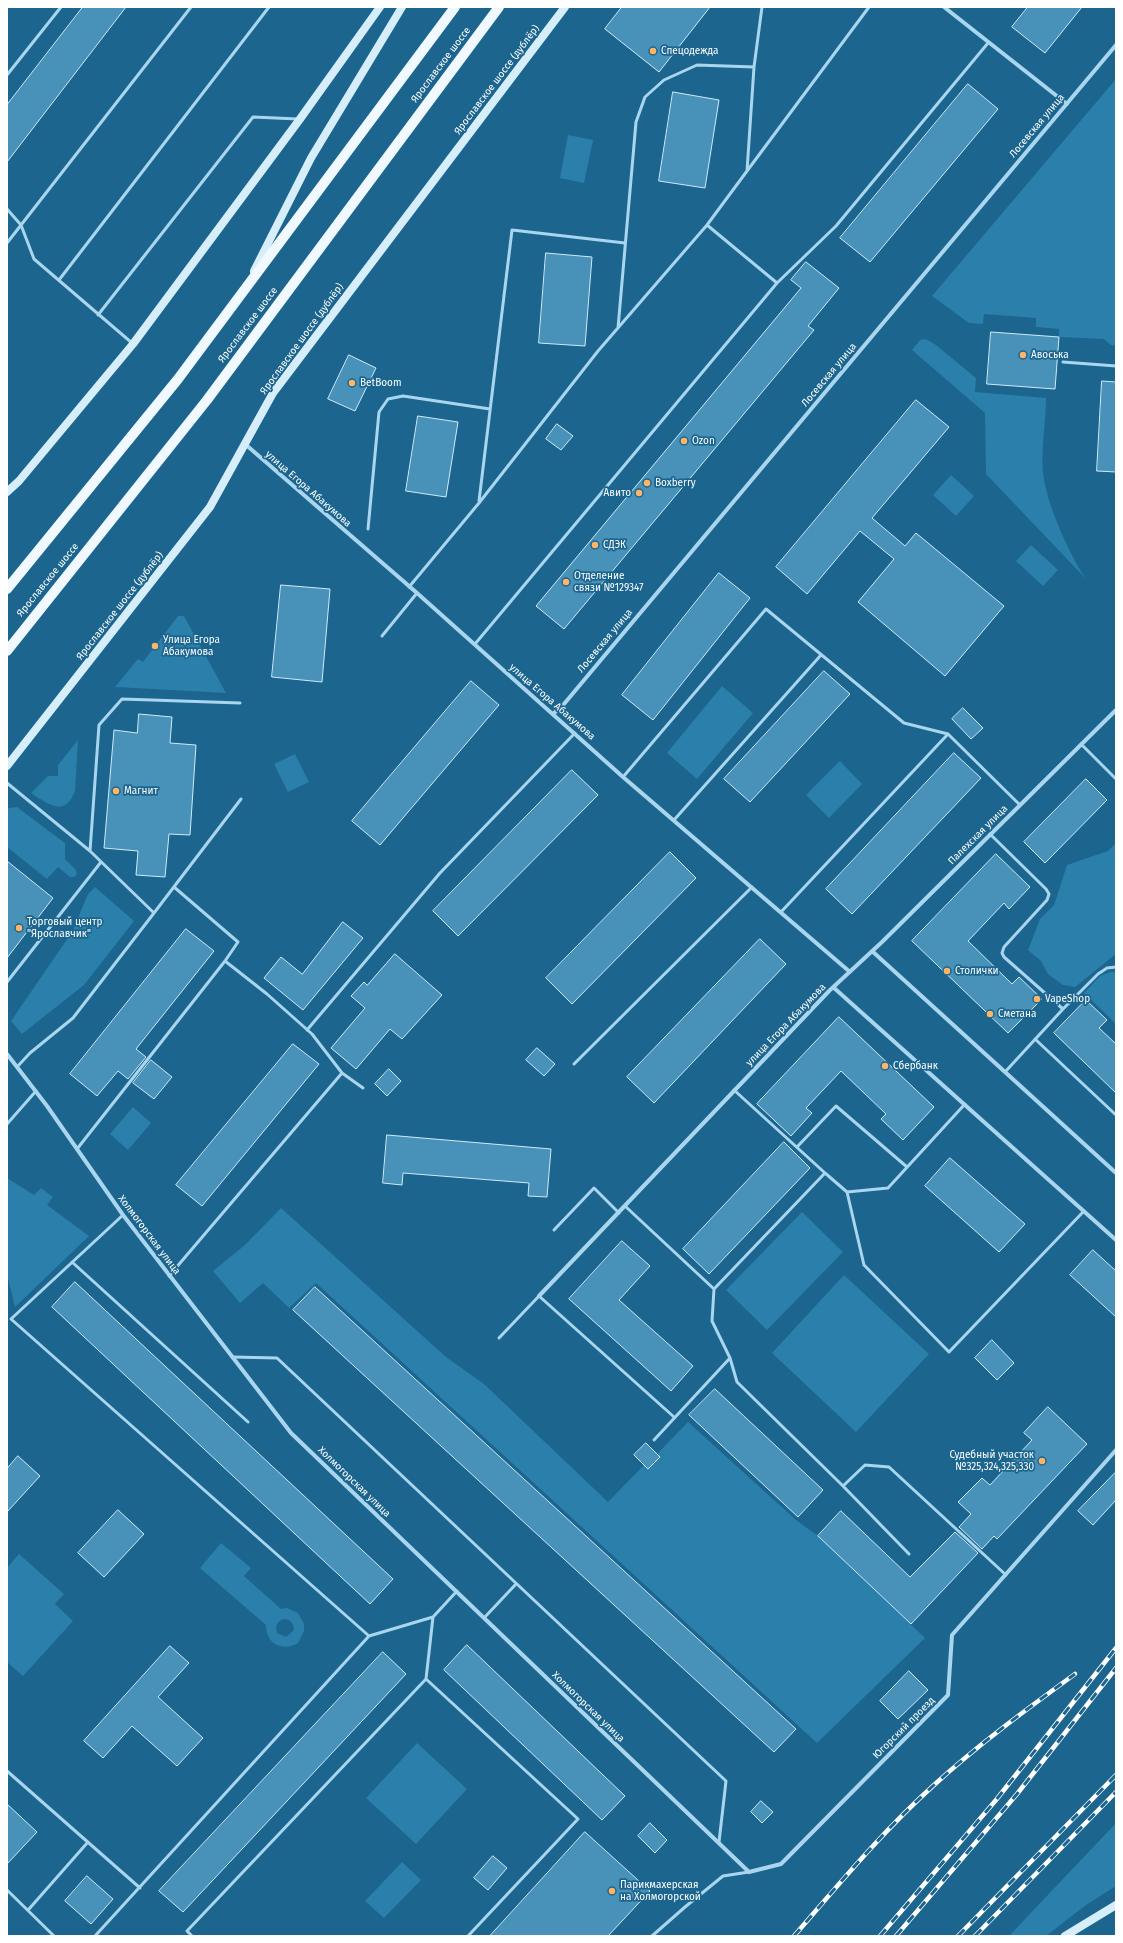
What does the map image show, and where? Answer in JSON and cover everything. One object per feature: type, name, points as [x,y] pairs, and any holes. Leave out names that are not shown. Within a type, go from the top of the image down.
[{"type":"main road","points":[[7,589],[178,379],[455,7]]},
{"type":"main road","name":"Ярославское шоссе","points":[[7,651],[207,400],[499,7]]},
{"type":"street","points":[[7,492],[19,481],[133,344],[300,119],[380,7]]},
{"type":"street","points":[[247,286],[311,158],[402,7]]},
{"type":"street","name":"Ярославское шоссе (дублёр)","points":[[7,766],[210,507],[273,393],[565,7]]},
{"type":"street","points":[[944,7],[1066,104]]},
{"type":"street","name":"Лосевская улица","points":[[553,714],[568,699],[1116,45]]},
{"type":"street","name":"улица Егора Абакумова","points":[[245,444],[575,732],[623,777],[850,972]]},
{"type":"street","name":"Палехская улица","points":[[833,987],[872,951],[1116,710]]},
{"type":"street","points":[[872,951],[1116,1173]]},
{"type":"street","name":"улица Егора Абакумова","points":[[539,1296],[833,987],[1116,1240]]},
{"type":"street","name":"Холмогорская улица","points":[[7,1054],[36,1091],[123,1215],[291,1432],[749,1872]]},
{"type":"street","name":"Югорский проезд","points":[[749,1872],[781,1864],[948,1695],[952,1635],[1116,1450]]},
{"type":"street","points":[[1065,1936],[1116,1905]]},
{"type":"lane","points":[[7,75],[61,7]]},
{"type":"lane","points":[[7,243],[191,7]]},
{"type":"lane","points":[[59,280],[269,7]]},
{"type":"lane","points":[[747,171],[754,67],[762,7]]},
{"type":"lane","points":[[409,587],[479,503],[618,328],[707,225],[869,7]]},
{"type":"lane","points":[[475,644],[777,283],[836,226],[988,43]]},
{"type":"lane","points":[[618,328],[636,122],[645,98],[664,80],[698,65],[754,67]]},
{"type":"lane","points":[[98,315],[253,117],[300,119]]},
{"type":"lane","points":[[7,209],[21,225],[34,259],[133,344]]},
{"type":"lane","points":[[707,225],[777,283]]},
{"type":"lane","points":[[479,503],[512,230],[625,243]]},
{"type":"lane","points":[[1063,362],[1116,366]]},
{"type":"lane","points":[[368,529],[379,412],[388,399],[403,396],[490,410]]},
{"type":"lane","points":[[382,636],[417,593]]},
{"type":"lane","points":[[623,777],[766,609],[904,723],[948,734],[1020,804]]},
{"type":"lane","points":[[674,820],[820,654]]},
{"type":"lane","points":[[90,852],[99,725],[122,699],[240,703]]},
{"type":"lane","points":[[307,1030],[440,873],[575,732]]},
{"type":"lane","points":[[781,912],[948,734]]},
{"type":"lane","points":[[1081,744],[1116,779]]},
{"type":"lane","points":[[7,783],[90,852],[154,913]]},
{"type":"lane","points":[[17,1067],[30,1053],[73,1018],[241,799]]},
{"type":"lane","points":[[990,834],[1046,889],[1049,894],[1047,900],[1004,947],[1002,952],[1004,957],[1063,1009]]},
{"type":"lane","points":[[7,982],[101,862]]},
{"type":"lane","points":[[77,1149],[225,961],[238,942],[174,887]]},
{"type":"lane","points":[[574,1064],[752,887]]},
{"type":"lane","points":[[225,961],[267,994],[307,1030],[342,1073],[363,1088]]},
{"type":"lane","points":[[1005,1072],[1063,1009],[1098,974],[1107,968],[1116,967]]},
{"type":"lane","points":[[1035,1039],[1116,1115]]},
{"type":"lane","points":[[170,1276],[342,1073]]},
{"type":"lane","points":[[734,1090],[847,1192],[864,1265],[949,1352],[1084,1211]]},
{"type":"lane","points":[[7,1124],[36,1091]]},
{"type":"lane","points":[[847,1192],[888,1188],[965,1104]]},
{"type":"lane","points":[[797,1147],[836,1106],[907,1167]]},
{"type":"lane","points":[[826,1173],[714,1289],[712,1320],[730,1358],[737,1382],[843,1486],[909,1554]]},
{"type":"lane","points":[[554,1230],[594,1188],[619,1213]]},
{"type":"lane","points":[[626,1206],[714,1289]]},
{"type":"lane","points":[[7,1322],[123,1215]]},
{"type":"lane","points":[[72,1262],[248,1422]]},
{"type":"lane","points":[[499,1338],[539,1296],[674,1417]]},
{"type":"lane","points":[[11,1319],[369,1636]]},
{"type":"lane","points":[[232,1357],[276,1358],[726,1781],[719,1842]]},
{"type":"lane","points":[[654,1440],[730,1358]]},
{"type":"lane","points":[[843,1486],[865,1465],[889,1467],[1006,1575]]},
{"type":"lane","points":[[484,1618],[516,1584]]},
{"type":"lane","points":[[96,1936],[369,1636],[433,1617],[457,1591]]},
{"type":"lane","points":[[192,1936],[187,1931],[426,1679],[433,1617]]},
{"type":"lane","points":[[426,1679],[578,1819],[468,1936]]},
{"type":"lane","points":[[7,1771],[140,1888]]},
{"type":"lane","points":[[29,1910],[88,1842]]},
{"type":"lane","points":[[652,1936],[684,1907],[723,1876],[749,1872]]},
{"type":"lane","points":[[7,1890],[54,1936]]},
{"type":"shaded area","points":[[1116,79],[1116,346],[1111,345],[1104,339],[1059,337],[1059,329],[1036,327],[1036,318],[984,314],[983,324],[969,323],[932,296]]},
{"type":"shaded area","points":[[568,135],[593,140],[584,183],[560,178]]},
{"type":"shaded area","points":[[926,339],[936,345],[976,378],[975,392],[1046,398],[1043,453],[1043,472],[1045,484],[1059,528],[1086,579],[986,474],[985,413],[912,350],[920,340]]},
{"type":"shaded area","points":[[951,475],[974,496],[956,516],[933,495]]},
{"type":"shaded area","points":[[1031,545],[1058,570],[1043,586],[1016,561]]},
{"type":"shaded area","points":[[178,616],[184,616],[226,693],[115,687],[138,659],[143,662]]},
{"type":"shaded area","points":[[722,686],[753,713],[697,779],[667,753]]},
{"type":"shaded area","points":[[78,740],[75,791],[71,799],[66,804],[56,806],[31,793],[48,776],[58,776],[58,765]]},
{"type":"shaded area","points":[[295,754],[309,782],[288,792],[274,764]]},
{"type":"shaded area","points":[[840,761],[862,784],[829,818],[806,795]]},
{"type":"shaded area","points":[[17,807],[65,843],[65,859],[76,870],[77,874],[74,877],[70,877],[58,867],[47,879],[7,847],[7,810],[9,808]]},
{"type":"shaded area","points":[[1116,843],[1116,954],[1075,987],[1063,985],[1048,974],[1041,961],[1028,950],[1040,919],[1054,905],[1067,865],[1108,851]]},
{"type":"shaded area","points":[[95,887],[134,921],[84,985],[22,1034],[11,1021],[72,932],[88,894]]},
{"type":"shaded area","points":[[1110,972],[1116,972],[1115,1023],[1084,993],[1100,976]]},
{"type":"shaded area","points":[[133,1107],[151,1123],[128,1150],[110,1134]]},
{"type":"shaded area","points":[[7,1178],[34,1195],[41,1188],[53,1197],[47,1205],[89,1236],[15,1307],[7,1274]]},
{"type":"shaded area","points":[[281,1208],[446,1357],[484,1384],[608,1502],[644,1465],[648,1469],[660,1457],[657,1454],[688,1422],[796,1520],[818,1536],[925,1638],[817,1743],[316,1283],[289,1308],[263,1283],[240,1303],[213,1271],[245,1245]]},
{"type":"shaded area","points":[[802,1212],[843,1252],[767,1330],[726,1290]]},
{"type":"shaded area","points":[[844,1275],[929,1354],[856,1432],[772,1353]]},
{"type":"shaded area","points":[[221,1543],[251,1568],[244,1576],[281,1609],[287,1608],[298,1613],[304,1624],[304,1631],[298,1643],[286,1647],[272,1641],[267,1632],[266,1625],[200,1568]],"holes":[[[283,1619],[289,1620],[293,1624],[294,1630],[286,1637],[277,1633],[276,1626],[279,1621]]]},
{"type":"shaded area","points":[[19,1554],[64,1594],[55,1604],[73,1621],[23,1676],[7,1662],[7,1568]]},
{"type":"shaded area","points":[[417,1743],[467,1789],[416,1844],[366,1798]]},
{"type":"shaded area","points":[[1116,1823],[1116,1886],[1086,1905],[1046,1936],[1009,1936]]},
{"type":"shaded area","points":[[402,1862],[421,1880],[384,1918],[365,1901]]},
{"type":"building","points":[[83,7],[126,7],[7,162],[7,105]]},
{"type":"building","name":"Спецодежда","points":[[622,7],[710,7],[659,72],[605,29]]},
{"type":"building","points":[[1028,7],[1082,7],[1045,53],[1012,27]]},
{"type":"building","points":[[968,84],[998,109],[870,262],[840,238]]},
{"type":"building","points":[[673,92],[719,100],[705,188],[659,181]]},
{"type":"building","points":[[546,253],[592,257],[585,346],[539,343]]},
{"type":"building","points":[[806,262],[839,288],[808,326],[814,330],[564,629],[536,606],[801,288],[791,280]]},
{"type":"building","points":[[991,332],[1059,337],[1055,389],[987,384]]},
{"type":"building","name":"BetBoom","points":[[349,355],[376,368],[355,411],[328,399]]},
{"type":"building","points":[[1102,381],[1116,382],[1116,472],[1097,471]]},
{"type":"building","points":[[916,400],[949,427],[872,518],[905,546],[916,533],[1004,606],[945,676],[858,602],[894,559],[860,531],[807,594],[776,567]]},
{"type":"building","points":[[418,416],[458,422],[446,497],[406,491]]},
{"type":"building","points":[[557,424],[573,436],[561,450],[546,439]]},
{"type":"building","points":[[719,573],[750,598],[653,720],[622,695]]},
{"type":"building","points":[[281,585],[330,589],[322,682],[272,677]]},
{"type":"building","points":[[824,671],[850,694],[750,802],[724,779]]},
{"type":"building","points":[[471,681],[499,705],[380,845],[352,821]]},
{"type":"building","points":[[963,708],[983,728],[971,739],[952,719]]},
{"type":"building","points":[[139,714],[172,717],[170,743],[196,745],[190,835],[169,834],[165,877],[136,875],[138,851],[104,848],[114,730],[137,733]]},
{"type":"building","points":[[954,753],[981,778],[852,914],[826,889]]},
{"type":"building","points":[[572,770],[598,795],[458,936],[433,911]]},
{"type":"building","points":[[1086,779],[1107,800],[1045,863],[1024,842]]},
{"type":"building","points":[[670,852],[696,878],[572,1004],[546,978]]},
{"type":"building","points":[[996,854],[1030,887],[1009,909],[1004,903],[968,941],[1012,984],[1019,977],[1042,999],[1008,1033],[912,941]]},
{"type":"building","name":"Торговый центр \"Ярославчик\"","points":[[7,861],[53,898],[7,958]]},
{"type":"building","points":[[343,922],[363,938],[303,1010],[264,978],[281,957],[302,974]]},
{"type":"building","points":[[186,929],[214,951],[136,1049],[146,1057],[128,1079],[118,1071],[97,1096],[70,1074]]},
{"type":"building","points":[[760,939],[786,964],[654,1103],[627,1077]]},
{"type":"building","points":[[395,954],[442,995],[402,1039],[390,1029],[356,1069],[331,1048],[365,1008],[351,996],[364,982],[367,985]]},
{"type":"building","points":[[1086,1000],[1107,1020],[1099,1028],[1116,1044],[1116,1093],[1054,1033]]},
{"type":"building","points":[[839,1017],[934,1107],[903,1140],[881,1119],[886,1114],[841,1071],[806,1108],[812,1113],[791,1136],[757,1104]]},
{"type":"building","points":[[293,1044],[319,1064],[202,1206],[176,1185]]},
{"type":"building","points":[[537,1048],[555,1064],[544,1076],[526,1060]]},
{"type":"building","points":[[151,1060],[172,1077],[154,1099],[133,1083]]},
{"type":"building","points":[[389,1069],[401,1081],[387,1096],[375,1084]]},
{"type":"building","points":[[387,1135],[551,1149],[547,1197],[528,1196],[529,1183],[403,1173],[402,1185],[383,1183]]},
{"type":"building","points":[[784,1142],[810,1168],[709,1274],[683,1249]]},
{"type":"building","points":[[950,1158],[1025,1224],[999,1252],[925,1186]]},
{"type":"building","points":[[622,1241],[650,1266],[619,1300],[693,1366],[671,1391],[569,1299]]},
{"type":"building","points":[[1093,1250],[1116,1271],[1116,1317],[1070,1275]]},
{"type":"building","points":[[75,1282],[393,1579],[370,1604],[52,1307]]},
{"type":"building","points":[[315,1287],[796,1729],[774,1752],[293,1310]]},
{"type":"building","points":[[992,1340],[1014,1363],[997,1380],[975,1358]]},
{"type":"building","points":[[715,1389],[823,1490],[798,1517],[689,1415]]},
{"type":"building","name":"Судебный участок №325,324,325,330","points":[[1048,1407],[1087,1444],[997,1539],[994,1536],[982,1549],[959,1527],[971,1514],[958,1502],[982,1478],[990,1485],[1032,1440],[1024,1433]]},
{"type":"building","points":[[646,1443],[660,1457],[648,1469],[634,1455]]},
{"type":"building","points":[[18,1456],[40,1476],[7,1512],[7,1469]]},
{"type":"building","points":[[1116,1472],[1116,1500],[1093,1525],[1078,1511]]},
{"type":"building","points":[[118,1510],[144,1534],[104,1577],[78,1553]]},
{"type":"building","points":[[841,1511],[910,1577],[955,1532],[978,1553],[911,1624],[818,1536]]},
{"type":"building","points":[[467,1645],[625,1796],[602,1820],[444,1670]]},
{"type":"building","points":[[170,1646],[189,1663],[158,1697],[203,1738],[177,1766],[132,1726],[103,1758],[84,1741]]},
{"type":"building","points":[[383,1652],[406,1674],[183,1912],[159,1891]]},
{"type":"building","points":[[909,1671],[928,1690],[898,1719],[880,1701]]},
{"type":"building","points":[[761,1801],[773,1812],[762,1823],[751,1812]]},
{"type":"building","points":[[7,1804],[37,1832],[7,1864]]},
{"type":"building","points":[[650,1823],[667,1840],[655,1853],[638,1836]]},
{"type":"building","points":[[585,1832],[650,1891],[608,1936],[490,1936]]},
{"type":"building","points":[[493,1856],[507,1868],[488,1890],[474,1878]]},
{"type":"building","points":[[87,1876],[113,1899],[91,1924],[65,1901]]},
{"type":"railway","points":[[880,1936],[996,1800],[1116,1648]]},
{"type":"railway","points":[[896,1936],[1017,1794],[1116,1668]]},
{"type":"railway","points":[[794,1936],[879,1839],[934,1785],[986,1741],[1075,1674]]},
{"type":"railway","points":[[958,1936],[1116,1775]]},
{"type":"railway","points":[[975,1936],[1116,1792]]},
{"type":"place","name":"Спецодежда","points":[[653,51]]},
{"type":"place","name":"Авоська","points":[[1023,355]]},
{"type":"place","name":"BetBoom","points":[[352,383]]},
{"type":"place","name":"Ozon","points":[[684,441]]},
{"type":"place","name":"Boxberry","points":[[647,483]]},
{"type":"place","name":"Авито","points":[[639,493]]},
{"type":"place","name":"СДЭК","points":[[595,545]]},
{"type":"place","name":"Отделение связи №129347","points":[[566,582]]},
{"type":"place","name":"Улица Егора Абакумова","points":[[155,646]]},
{"type":"place","name":"Магнит","points":[[116,791]]},
{"type":"place","name":"Торговый центр \"Ярославчик\"","points":[[19,928]]},
{"type":"place","name":"Столички","points":[[947,971]]},
{"type":"place","name":"VapeShop","points":[[1037,999]]},
{"type":"place","name":"Сметана","points":[[990,1014]]},
{"type":"place","name":"Сбербанк","points":[[885,1066]]},
{"type":"place","name":"Судебный участок №325,324,325,330","points":[[1042,1461]]},
{"type":"place","name":"Парикмахерская на Холмогорской","points":[[612,1891]]}]
